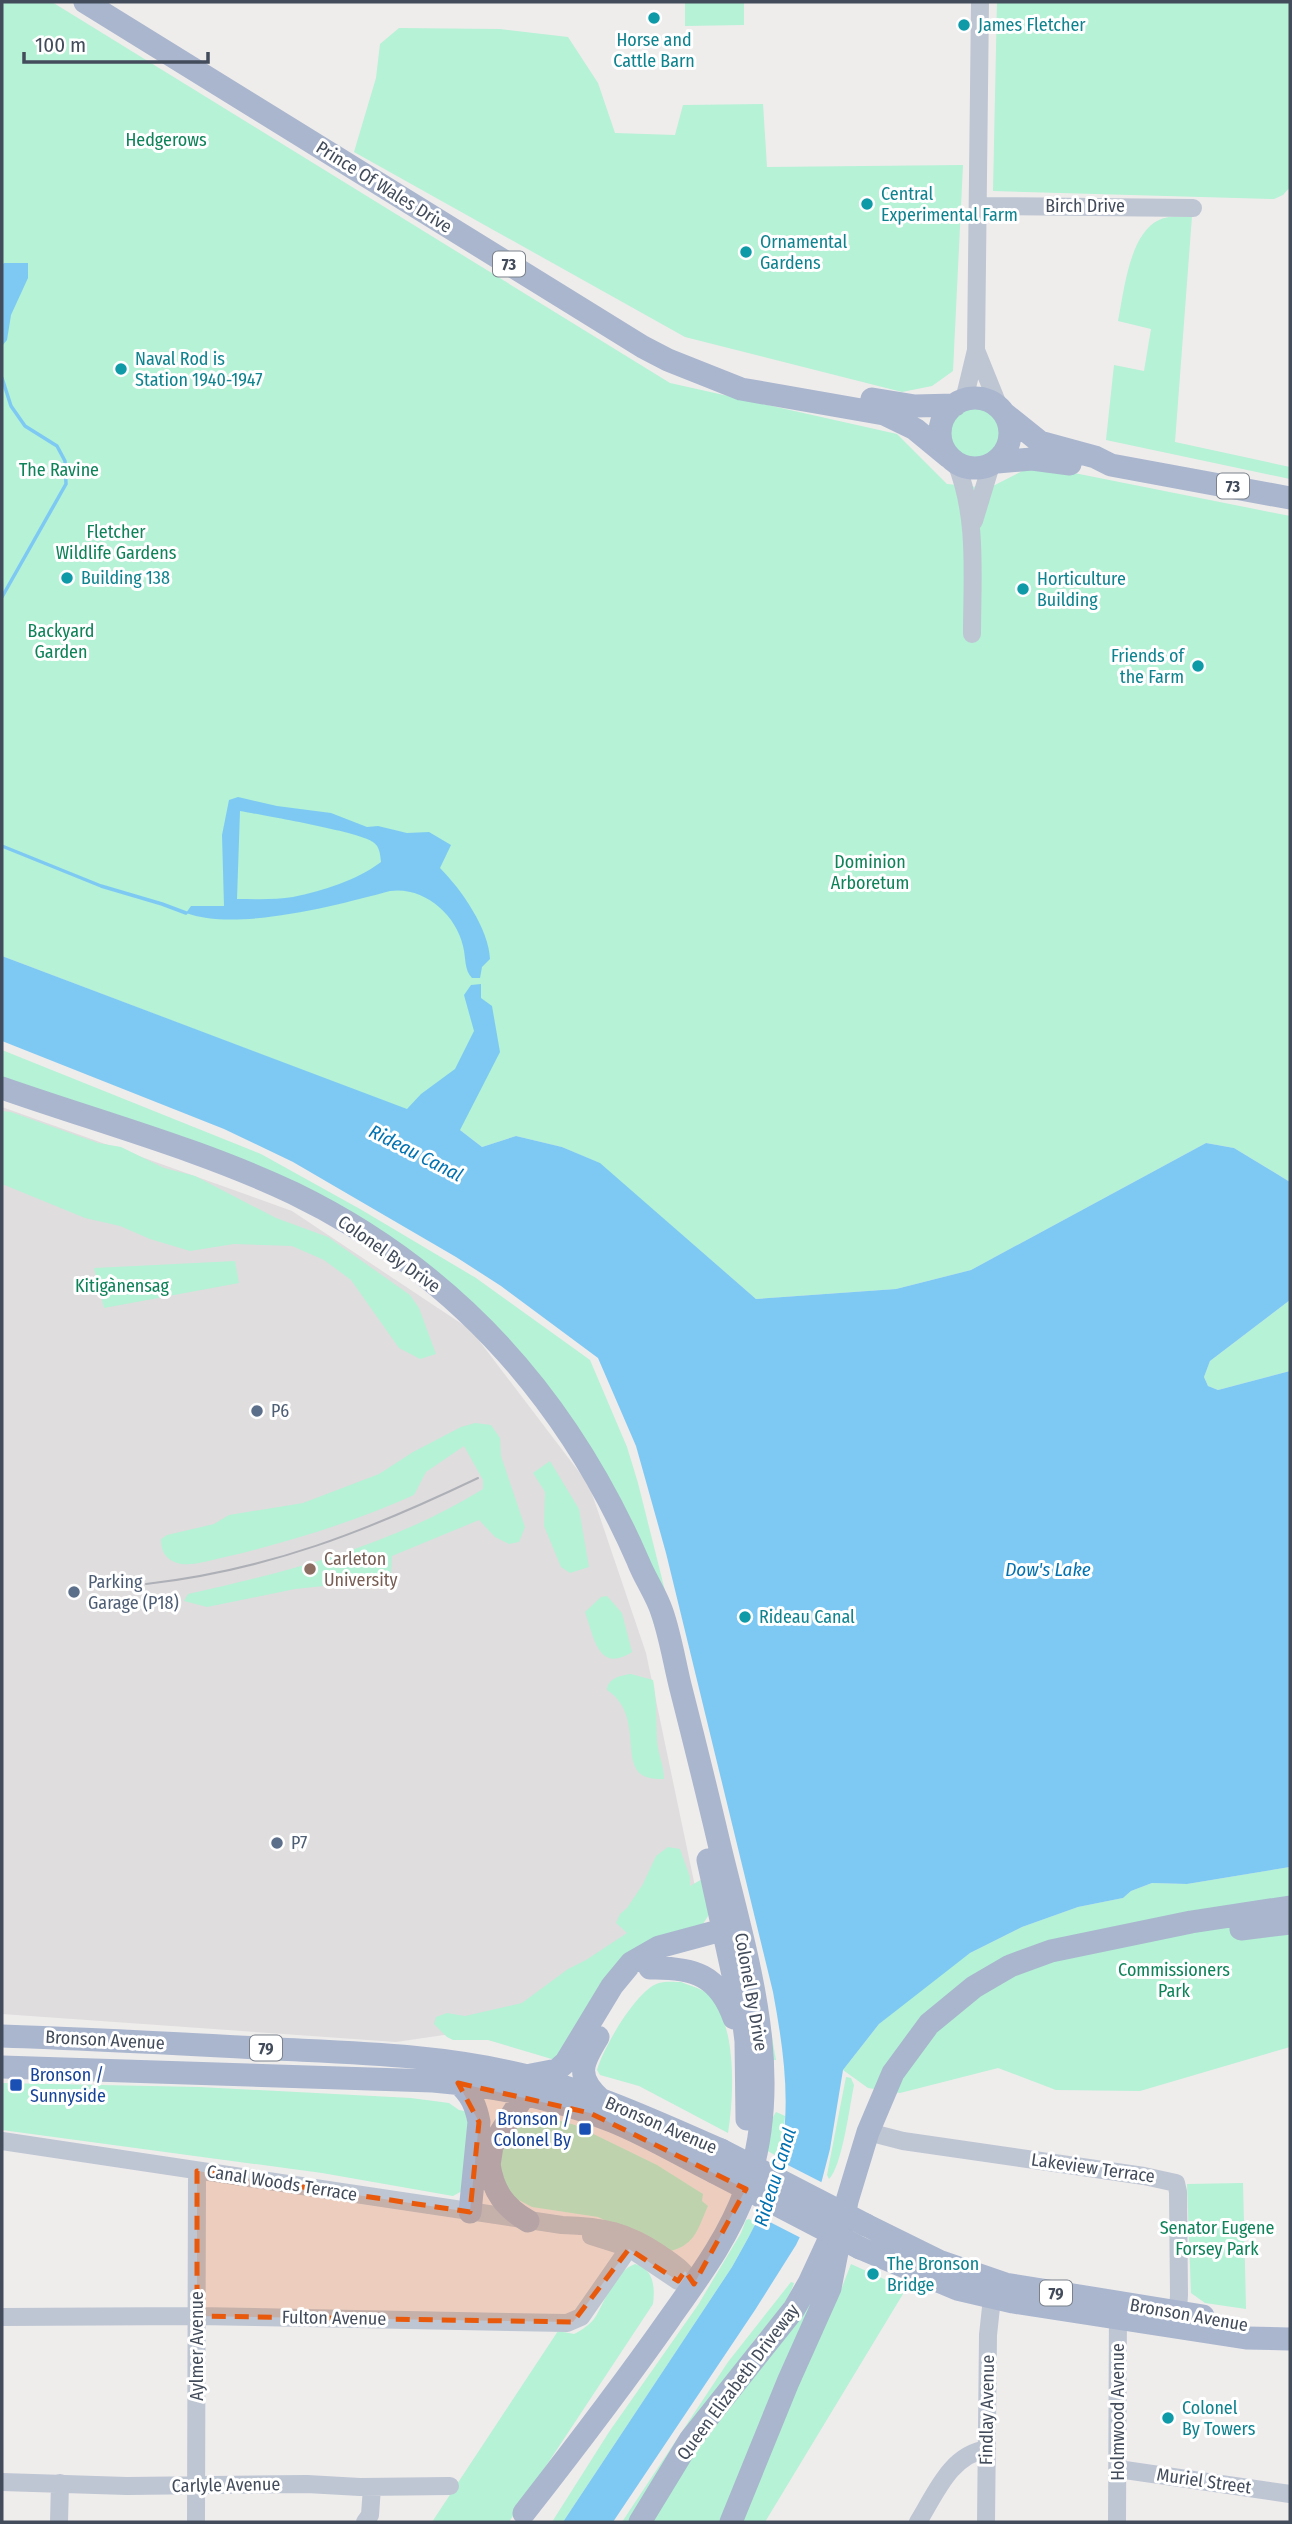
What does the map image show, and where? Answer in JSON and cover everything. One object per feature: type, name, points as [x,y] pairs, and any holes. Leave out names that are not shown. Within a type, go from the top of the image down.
[{"type":"main road","name":"Prince Of Wales Drive","points":[[85,2],[643,347],[741,389],[884,414],[915,429],[953,460]]},
{"type":"main road","name":"Prince Of Wales Drive","points":[[686,366],[900,404],[959,402]]},
{"type":"main road","name":"73","points":[[959,402],[982,399],[1002,410],[1040,442],[1095,457],[1111,465],[1290,498]]},
{"type":"main road","points":[[953,460],[941,442],[940,434],[944,417],[959,402]]},
{"type":"main road","points":[[994,463],[1009,445],[1009,424],[1002,410]]},
{"type":"main road","name":"73","points":[[953,460],[972,468],[994,463],[1042,460],[1092,468],[1111,465]]},
{"type":"main road","name":"Colonel By Drive","points":[[2,1088],[203,1156],[264,1180],[347,1223],[418,1272],[488,1332],[559,1417],[602,1485],[646,1581],[730,1936],[762,2040],[764,2078],[760,2130],[747,2188],[735,2217],[686,2278]]},
{"type":"main road","name":"Queen Elizabeth Driveway","points":[[731,2522],[784,2390],[830,2288],[847,2201],[868,2132],[893,2073],[929,2024],[974,1987],[1010,1966],[1051,1951],[1191,1922],[1290,1907]]},
{"type":"main road","name":"Queen Elizabeth Driveway","points":[[1107,1940],[1184,1936],[1290,1923]]},
{"type":"main road","points":[[600,2099],[585,2083],[583,2072],[586,2057],[628,1989],[650,1968],[730,1936]]},
{"type":"main road","points":[[476,2213],[492,2146],[524,2085],[557,2070],[566,2062],[618,1978],[640,1956],[659,1947],[730,1936]]},
{"type":"main road","name":"Colonel By Drive","points":[[521,2518],[608,2406],[686,2278],[725,2206],[739,2165],[746,2123],[747,2061],[744,2025],[730,1936]]},
{"type":"main road","points":[[650,1968],[685,1970],[702,1976],[716,1986],[729,2005],[747,2061]]},
{"type":"main road","points":[[2,2021],[42,2024],[113,2040]]},
{"type":"main road","name":"Bronson Avenue","points":[[2,2036],[431,2059],[524,2085],[600,2099],[721,2150],[941,2262],[994,2281],[1118,2311]]},
{"type":"main road","name":"Bronson Avenue","points":[[2,2067],[524,2085],[613,2122],[860,2248],[957,2290],[992,2298],[1249,2325],[1290,2338]]},
{"type":"main road","points":[[458,2083],[469,2094],[479,2122],[476,2213]]},
{"type":"main road","points":[[489,2164],[491,2179],[498,2196],[510,2209],[528,2221]]},
{"type":"main road","name":"Queen Elizabeth Driveway","points":[[640,2522],[690,2441],[798,2302],[847,2201]]},
{"type":"street","points":[[959,402],[976,350],[980,2]]},
{"type":"street","name":"Birch Drive","points":[[978,206],[1193,208]]},
{"type":"street","points":[[976,350],[1002,410]]},
{"type":"street","points":[[953,460],[965,488],[972,528],[972,634]]},
{"type":"street","points":[[972,528],[980,497],[994,463]]},
{"type":"street","name":"Lakeview Terrace","points":[[868,2132],[903,2141],[1148,2176],[1176,2183],[1178,2319]]},
{"type":"street","name":"Canal Woods Terrace","points":[[2,2141],[528,2221],[592,2226],[625,2233],[644,2242],[686,2278]]},
{"type":"street","name":"Aylmer Avenue","points":[[196,2522],[197,2171]]},
{"type":"street","name":"Canal Woods Terrace","points":[[562,2225],[629,2248],[686,2278]]},
{"type":"street","name":"Fulton Avenue","points":[[2,2317],[197,2316],[573,2322],[581,2317],[629,2248]]},
{"type":"street","name":"Findlay Avenue","points":[[986,2522],[988,2334],[992,2298]]},
{"type":"street","name":"Holmwood Avenue","points":[[1117,2522],[1118,2311]]},
{"type":"street","points":[[918,2522],[949,2471],[969,2453],[987,2449]]},
{"type":"street","name":"Muriel Street","points":[[1118,2469],[1290,2494]]},
{"type":"street","name":"Carlyle Avenue","points":[[2,2482],[196,2486],[450,2486]]},
{"type":"street","points":[[59,2522],[60,2483]]},
{"type":"street","points":[[365,2522],[370,2515],[372,2487]]},
{"type":"highlighted area","points":[[458,2083],[590,2113],[746,2189],[694,2284],[685,2271],[678,2281],[629,2249],[573,2322],[197,2316],[197,2171],[470,2212],[479,2122]]},
{"type":"shaded area","name":"Carleton University","points":[[2,1107],[292,1211],[471,1330],[589,1485],[646,1653],[701,1915],[485,2029],[396,2042],[2,2014]]},
{"type":"green space","name":"Dominion Arboretum","points":[[2,2],[52,2],[670,383],[897,434],[947,484],[989,488],[1034,465],[1290,516],[1290,1182],[1234,1148],[1206,1143],[971,1270],[896,1289],[756,1299],[599,1163],[562,1147],[516,1136],[482,1147],[460,1130],[2,956]]},
{"type":"green space","points":[[685,2],[744,2],[744,25],[685,26]]},
{"type":"green space","points":[[997,2],[1290,2],[1290,187],[1283,195],[1274,199],[993,191]]},
{"type":"green space","name":"Ornamental Gardens","points":[[399,28],[500,29],[568,37],[598,83],[615,133],[675,135],[683,105],[763,104],[767,167],[963,165],[953,371],[932,386],[902,392],[685,337],[354,152],[376,78],[380,44]]},
{"type":"green space","points":[[1192,216],[1175,442],[1290,467],[1290,479],[1106,440],[1114,365],[1144,371],[1151,329],[1118,321],[1134,250],[1149,227],[1159,220]]},
{"type":"green space","points":[[974,406],[993,414],[1001,433],[993,452],[974,460],[955,452],[947,433],[955,414]]},
{"type":"green space","points":[[2,1050],[261,1154],[476,1278],[590,1360],[627,1447],[638,1483],[761,1974],[776,2060],[768,2060],[726,1848],[606,1475],[403,1250],[2,1080]]},
{"type":"green space","points":[[2,1111],[98,1143],[121,1147],[164,1168],[195,1176],[276,1218],[328,1237],[410,1295],[419,1308],[436,1354],[420,1359],[399,1348],[351,1280],[324,1260],[292,1246],[234,1244],[190,1251],[150,1239],[120,1226],[85,1218],[2,1184]]},
{"type":"green space","name":"Kitigànensag","points":[[235,1261],[239,1283],[104,1308],[94,1268]]},
{"type":"green space","points":[[1290,1300],[1290,1371],[1218,1390],[1208,1386],[1204,1377],[1210,1361]]},
{"type":"green space","points":[[475,1423],[491,1425],[500,1438],[501,1456],[525,1527],[519,1542],[509,1544],[495,1537],[479,1520],[392,1556],[391,1573],[353,1583],[295,1589],[207,1607],[184,1601],[188,1594],[265,1576],[377,1541],[448,1509],[483,1489],[483,1480],[464,1446],[426,1472],[414,1495],[345,1523],[297,1538],[201,1563],[182,1564],[164,1554],[161,1539],[167,1535],[214,1524],[229,1515],[303,1503],[379,1474],[413,1452],[461,1427]]},
{"type":"green space","points":[[550,1461],[579,1509],[589,1567],[570,1573],[561,1567],[544,1526],[545,1492],[533,1473]]},
{"type":"green space","points":[[607,1596],[622,1613],[632,1652],[621,1658],[612,1659],[599,1650],[585,1612],[601,1597]]},
{"type":"green space","points":[[631,1674],[653,1680],[657,1741],[664,1779],[644,1776],[636,1768],[625,1711],[607,1690],[612,1680]]},
{"type":"green space","points":[[668,1847],[680,1849],[690,1877],[690,1886],[704,1878],[708,1916],[703,1924],[654,1942],[555,2060],[488,2040],[453,2040],[434,2024],[436,2017],[447,2013],[465,2016],[522,2003],[568,1969],[627,1933],[616,1923],[620,1914],[643,1884],[656,1856]]},
{"type":"green space","name":"Commissioners Park","points":[[1290,1867],[1290,2047],[1140,2091],[1056,2090],[998,2068],[900,2093],[868,2088],[843,2070],[879,2024],[925,1986],[970,1953],[1022,1927],[1078,1907],[1123,1898],[1131,1891],[1152,1883],[1187,1884]]},
{"type":"green space","points":[[681,1982],[711,1997],[725,2026],[732,2063],[732,2100],[728,2133],[639,2086],[600,2075],[597,2070],[613,2034],[641,1996],[659,1983]]},
{"type":"green space","points":[[846,2077],[851,2078],[854,2085],[842,2149],[829,2179],[827,2175]]},
{"type":"green space","points":[[2,2083],[199,2087],[411,2098],[449,2103],[459,2110],[470,2112],[462,2191],[453,2196],[322,2173],[2,2130]]},
{"type":"green space","points":[[529,2112],[575,2125],[657,2165],[703,2194],[702,2201],[708,2206],[691,2239],[671,2251],[598,2217],[532,2207],[511,2196],[498,2166],[502,2150]]},
{"type":"green space","points":[[776,2112],[785,2116],[780,2158],[766,2150]]},
{"type":"green space","name":"Senator Eugene Forsey Park","points":[[1243,2183],[1246,2309],[1205,2303],[1191,2293],[1187,2184]]},
{"type":"green space","points":[[749,2219],[754,2222],[754,2227],[732,2267],[563,2522],[552,2522],[609,2432],[698,2305]]},
{"type":"green space","points":[[635,2264],[650,2274],[654,2291],[653,2304],[509,2522],[432,2522],[558,2331],[574,2334],[589,2324],[617,2279]]},
{"type":"green space","points":[[851,2264],[906,2289],[765,2522],[737,2522],[835,2297],[839,2295]]},
{"type":"green space","points":[[791,2282],[794,2283],[780,2310],[748,2349],[636,2522],[622,2522],[728,2362]]},
{"type":"green space","points":[[815,2289],[820,2290],[723,2522],[651,2522],[720,2414]]},
{"type":"water","points":[[28,263],[28,278],[11,315],[7,340],[2,346],[2,265]]},
{"type":"water","points":[[238,797],[277,806],[331,813],[367,827],[378,826],[407,833],[429,832],[451,845],[440,868],[465,898],[485,935],[490,959],[482,967],[480,978],[472,978],[468,971],[459,934],[446,913],[426,898],[414,893],[390,891],[316,909],[259,918],[232,920],[186,913],[191,906],[224,906],[222,835],[229,800]],"holes":[[[240,811],[364,838],[377,846],[381,862],[351,879],[316,892],[286,898],[237,899]]]},
{"type":"water","name":"Dow's Lake","points":[[2,956],[407,1109],[421,1094],[455,1069],[474,1031],[464,995],[471,985],[481,984],[481,998],[492,1006],[500,1052],[460,1130],[482,1147],[516,1136],[562,1147],[600,1163],[756,1299],[896,1289],[971,1270],[1206,1143],[1234,1148],[1290,1182],[1290,1300],[1210,1361],[1204,1377],[1208,1386],[1218,1390],[1290,1371],[1290,1867],[1187,1884],[1152,1883],[1131,1891],[1123,1898],[1078,1907],[1022,1927],[970,1953],[879,2024],[843,2070],[822,2180],[812,2212],[796,2245],[613,2522],[563,2522],[732,2267],[758,2219],[778,2165],[783,2140],[786,2091],[773,1992],[666,1553],[636,1446],[598,1358],[501,1286],[456,1257],[293,1162],[224,1129],[2,1041]]},
{"type":"pier","points":[[776,2159],[825,2184],[816,2214],[803,2239],[756,2215],[768,2189]]},
{"type":"waterway","points":[[2,378],[11,406],[25,426],[57,446],[65,461],[66,484],[2,597]]},
{"type":"waterway","points":[[2,846],[101,886],[186,913]]},
{"type":"tram line","points":[[146,1584],[234,1569],[316,1546],[397,1515],[478,1478]]},
{"type":"place","name":"Horse and Cattle Barn","points":[[654,18]]},
{"type":"place","name":"James Fletcher","points":[[964,25]]},
{"type":"place","name":"Central Experimental Farm","points":[[867,204]]},
{"type":"place","name":"Ornamental Gardens","points":[[746,252]]},
{"type":"place","name":"Naval Rod is Station 1940-1947","points":[[121,369]]},
{"type":"place","name":"Building 138","points":[[67,578]]},
{"type":"place","name":"Horticulture Building","points":[[1023,589]]},
{"type":"place","name":"Friends of the Farm","points":[[1198,666]]},
{"type":"place","name":"P6","points":[[257,1411]]},
{"type":"place","name":"Carleton University","points":[[310,1569]]},
{"type":"place","name":"Parking Garage (P18)","points":[[74,1592]]},
{"type":"place","name":"Rideau Canal","points":[[745,1617]]},
{"type":"place","name":"P7","points":[[277,1843]]},
{"type":"place","name":"Bronson / Sunnyside","points":[[16,2085]]},
{"type":"place","name":"Bronson / Colonel By","points":[[585,2129]]},
{"type":"place","name":"The Bronson Bridge","points":[[873,2274]]},
{"type":"place","name":"Colonel By Towers","points":[[1168,2418]]},
{"type":"park label","name":"Hedgerows","points":[[166,140]]},
{"type":"park label","name":"The Ravine","points":[[59,470]]},
{"type":"park label","name":"Fletcher Wildlife Gardens","points":[[116,542]]},
{"type":"park label","name":"Backyard Garden","points":[[61,641]]}]
